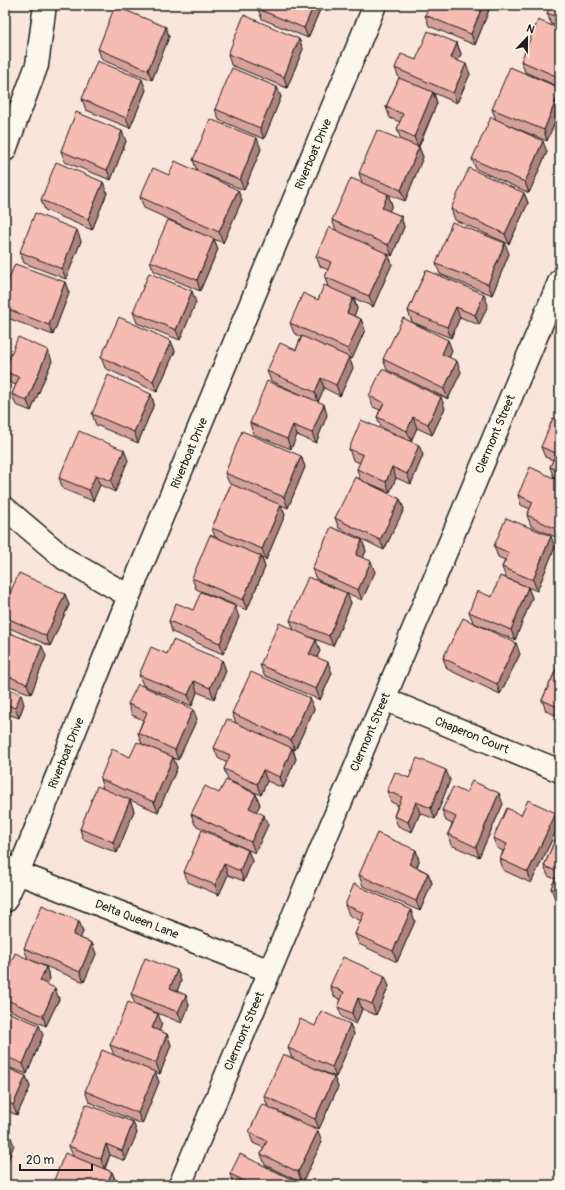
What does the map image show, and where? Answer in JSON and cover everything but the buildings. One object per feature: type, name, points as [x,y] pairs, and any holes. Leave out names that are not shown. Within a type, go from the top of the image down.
[{"type":"street","points":[[5,150],[37,65],[45,5]]},
{"type":"street","name":"Riverboat Drive","points":[[5,901],[12,869],[129,596],[375,5]]},
{"type":"street","name":"Clermont Street","points":[[180,1185],[560,280]]},
{"type":"street","points":[[5,508],[65,559],[129,596]]},
{"type":"street","name":"Chaperon Court","points":[[384,699],[560,771]]},
{"type":"street","name":"Delta Queen Lane","points":[[12,869],[270,971]]}]
